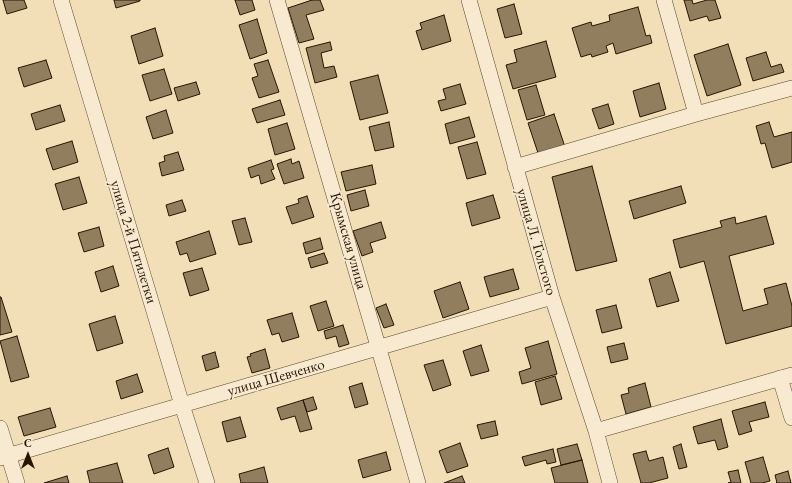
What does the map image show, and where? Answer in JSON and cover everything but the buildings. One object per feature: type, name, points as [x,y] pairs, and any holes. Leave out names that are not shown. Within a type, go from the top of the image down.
[{"type":"street","name":"улица 2-й Пятилетки","points":[[61,0],[182,405],[207,483]]},
{"type":"street","name":"Крымская улица","points":[[277,0],[418,483]]},
{"type":"street","name":"улица Л. Толстого","points":[[469,0],[552,297],[596,431],[610,483]]},
{"type":"street","points":[[664,0],[696,114]]},
{"type":"street","points":[[515,167],[696,114],[792,88]]},
{"type":"street","name":"улица Шевченко","points":[[4,457],[552,297]]},
{"type":"street","points":[[596,431],[786,377],[792,418]]},
{"type":"street","points":[[0,428],[4,457],[17,483]]}]
